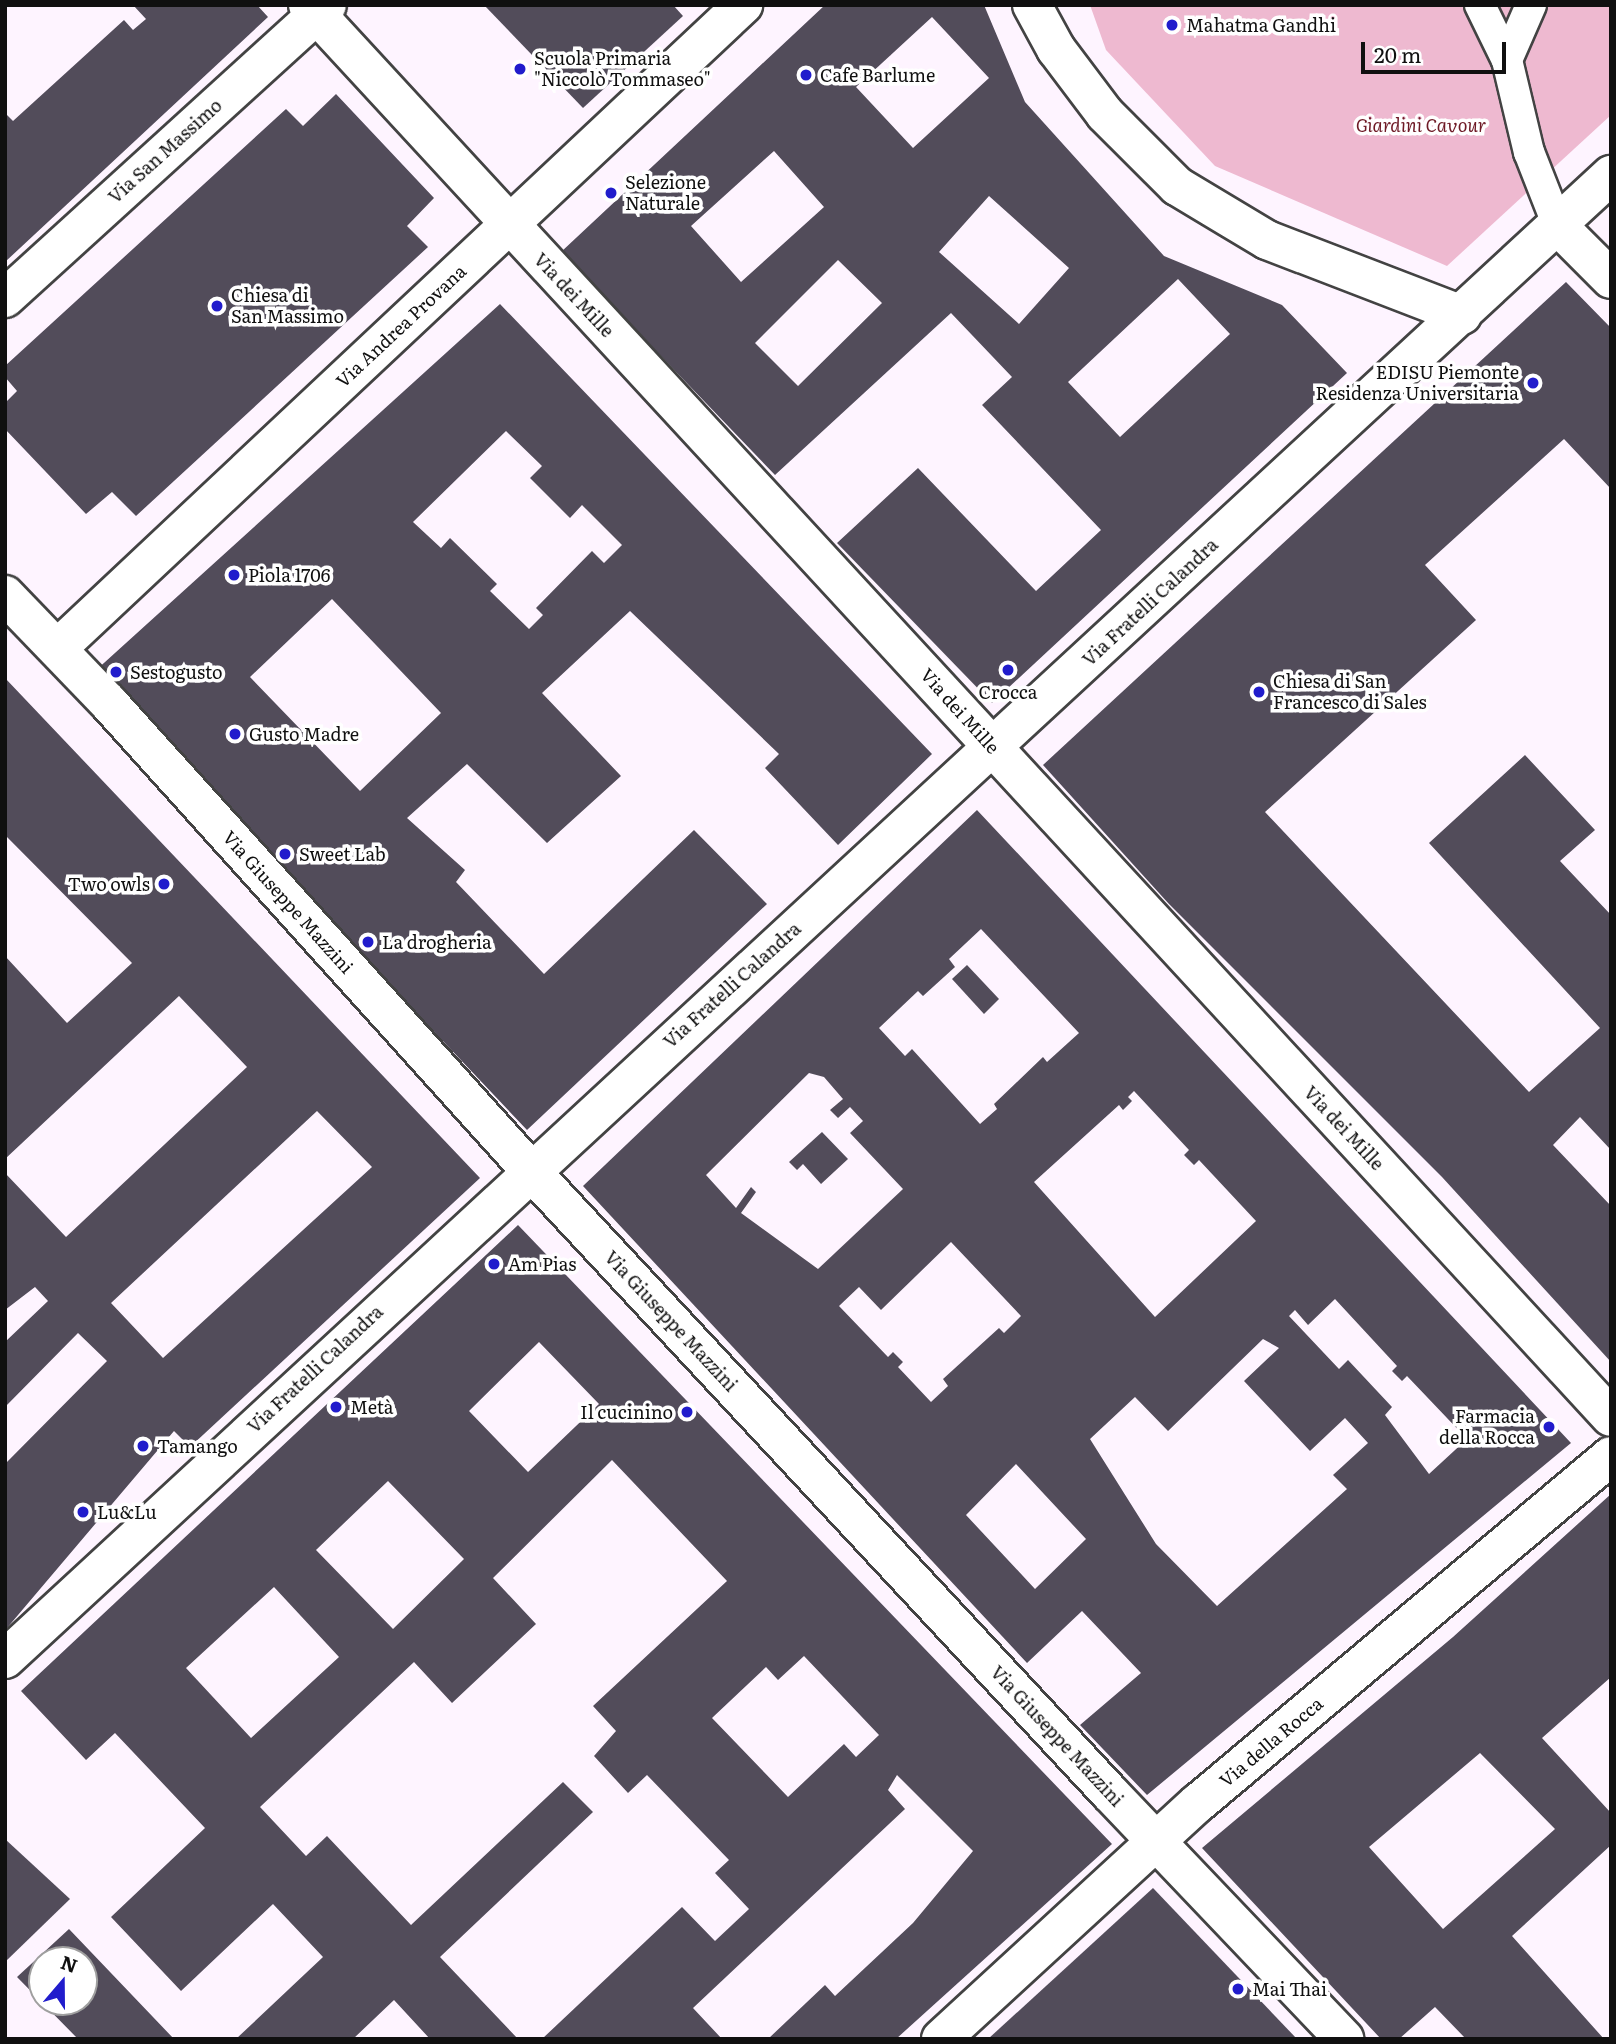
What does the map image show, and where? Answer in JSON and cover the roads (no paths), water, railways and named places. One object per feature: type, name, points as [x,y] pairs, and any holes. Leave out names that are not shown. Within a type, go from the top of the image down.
[{"type":"street","name":"Via Andrea Provana","points":[[58,648],[744,5]]},
{"type":"street","points":[[1032,5],[1056,49],[1099,107],[1177,186],[1267,240],[1462,315]]},
{"type":"street","points":[[1480,5],[1507,60],[1529,152],[1558,226],[1611,279]]},
{"type":"street","points":[[1507,60],[1531,5]]},
{"type":"street","name":"Via dei Mille","points":[[317,8],[509,225],[1611,1417]]},
{"type":"street","name":"Via San Massimo","points":[[5,298],[317,8]]},
{"type":"street","name":"Via Fratelli Calandra","points":[[5,1658],[530,1170],[1611,176]]},
{"type":"street","name":"Via Giuseppe Mazzini","points":[[5,596],[58,648],[530,1170],[1154,1841],[1344,2039]]},
{"type":"street","name":"Via della Rocca","points":[[941,2039],[1154,1841],[1611,1456]]},
{"type":"place","name":"Mahatma Gandhi","points":[[1172,25]]},
{"type":"place","name":"Scuola Primaria \"Niccolò Tommaseo\"","points":[[520,69]]},
{"type":"place","name":"Cafe Barlume","points":[[806,75]]},
{"type":"place","name":"Selezione Naturale","points":[[611,193]]},
{"type":"place","name":"Chiesa di San Massimo","points":[[217,306]]},
{"type":"place","name":"EDISU Piemonte Residenza Universitaria","points":[[1533,383]]},
{"type":"place","name":"Piola 1706","points":[[234,575]]},
{"type":"place","name":"Crocca","points":[[1008,670]]},
{"type":"place","name":"Sestogusto","points":[[116,672]]},
{"type":"place","name":"Chiesa di San Francesco di Sales","points":[[1259,692]]},
{"type":"place","name":"Gusto Madre","points":[[235,734]]},
{"type":"place","name":"Sweet Lab","points":[[285,854]]},
{"type":"place","name":"Two owls","points":[[164,884]]},
{"type":"place","name":"La drogheria","points":[[368,942]]},
{"type":"place","name":"Am Pias","points":[[494,1264]]},
{"type":"place","name":"Metà","points":[[336,1407]]},
{"type":"place","name":"Il cucinino","points":[[687,1412]]},
{"type":"place","name":"Farmacia della Rocca","points":[[1549,1427]]},
{"type":"place","name":"Tamango","points":[[143,1446]]},
{"type":"place","name":"Lu&Lu","points":[[83,1512]]},
{"type":"place","name":"Mai Thai","points":[[1238,1989]]},
{"type":"park label","name":"Giardini Cavour","points":[[1421,125]]}]
